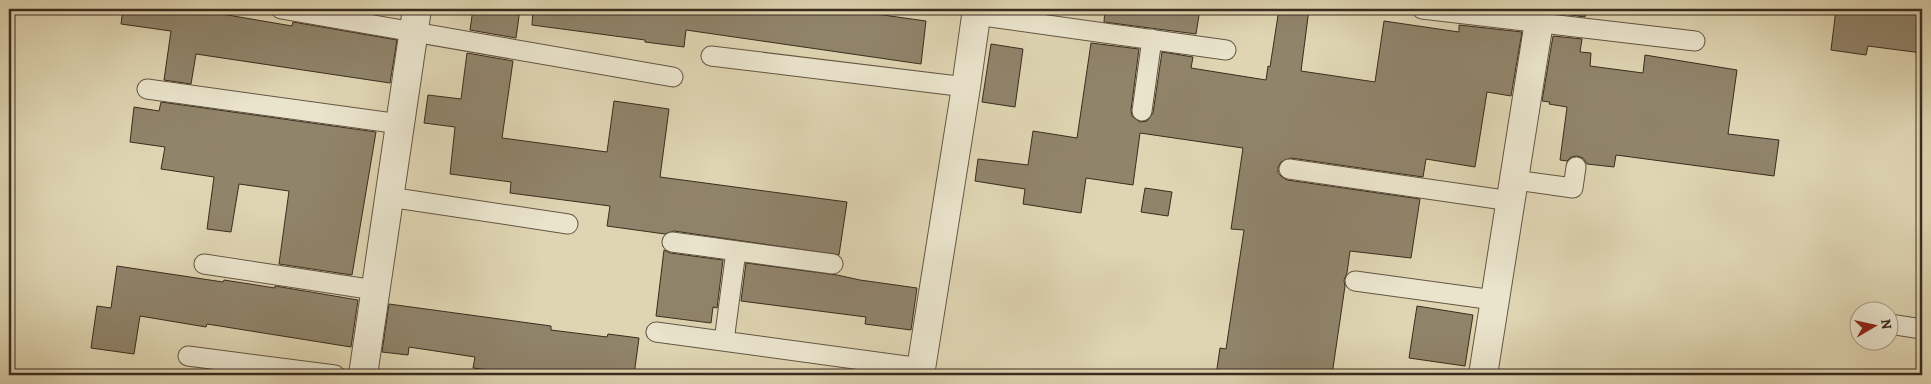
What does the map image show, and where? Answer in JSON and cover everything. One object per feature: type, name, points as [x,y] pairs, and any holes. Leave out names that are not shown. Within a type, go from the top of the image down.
[{"type":"street","points":[[920,372],[966,88],[976,12]]},
{"type":"street","points":[[1483,375],[1540,16]]},
{"type":"street","points":[[362,375],[415,20]]},
{"type":"lane","points":[[281,9],[415,20],[673,77]]},
{"type":"lane","points":[[1422,9],[1540,16],[1695,41]]},
{"type":"lane","points":[[976,12],[1226,50]]},
{"type":"lane","points":[[1142,110],[1152,39]]},
{"type":"lane","points":[[712,56],[966,88]]},
{"type":"lane","points":[[147,89],[400,124]]},
{"type":"lane","points":[[1289,169],[1513,191],[1574,188],[1576,167]]},
{"type":"lane","points":[[389,197],[568,224]]},
{"type":"lane","points":[[672,242],[833,264]]},
{"type":"lane","points":[[724,341],[736,251]]},
{"type":"lane","points":[[204,264],[375,290]]},
{"type":"lane","points":[[1355,281],[1494,300]]},
{"type":"lane","points":[[1898,325],[1922,329]]},
{"type":"lane","points":[[656,332],[920,372]]},
{"type":"lane","points":[[188,356],[335,375]]},
{"type":"building","points":[[123,9],[204,9],[204,11],[292,26],[293,22],[397,40],[390,83],[196,54],[191,84],[164,80],[171,31],[121,24]]},
{"type":"building","points":[[473,9],[520,9],[516,38],[470,30]]},
{"type":"building","points":[[533,9],[840,9],[926,21],[921,64],[686,30],[684,47],[645,42],[645,40],[532,25]]},
{"type":"building","points":[[1105,9],[1200,9],[1196,34],[1104,22]]},
{"type":"building","points":[[1279,9],[1309,9],[1301,71],[1375,82],[1384,21],[1459,32],[1459,25],[1522,32],[1511,96],[1487,92],[1475,167],[1426,159],[1423,177],[1291,158],[1281,162],[1278,167],[1278,173],[1287,180],[1420,199],[1411,258],[1350,251],[1347,273],[1344,280],[1345,286],[1332,375],[1216,375],[1220,348],[1226,349],[1244,230],[1231,229],[1243,148],[1140,133],[1133,185],[1086,178],[1081,213],[1023,204],[1025,189],[975,181],[978,159],[1028,165],[1033,131],[1077,138],[1091,43],[1139,49],[1131,110],[1132,116],[1140,122],[1147,121],[1153,113],[1162,52],[1193,57],[1191,68],[1266,80],[1268,66],[1270,67]]},
{"type":"building","points":[[1556,9],[1586,9],[1585,17],[1556,13]]},
{"type":"building","points":[[1836,9],[1922,9],[1922,53],[1868,46],[1866,55],[1831,50]]},
{"type":"building","points":[[1553,36],[1582,39],[1580,52],[1591,53],[1590,66],[1643,73],[1645,55],[1737,70],[1728,134],[1779,140],[1774,176],[1616,155],[1614,167],[1587,164],[1583,158],[1577,156],[1571,157],[1567,161],[1560,160],[1567,107],[1542,101]]},
{"type":"building","points":[[991,44],[1023,49],[1015,107],[982,102]]},
{"type":"building","points":[[467,53],[513,61],[502,138],[607,152],[614,101],[669,109],[660,177],[847,202],[839,255],[674,231],[665,234],[607,226],[610,206],[510,193],[511,182],[450,174],[455,127],[424,123],[428,95],[461,99]]},
{"type":"building","points":[[161,102],[376,132],[352,275],[279,264],[289,191],[239,184],[231,232],[207,229],[214,177],[161,169],[165,147],[130,142],[134,107],[159,111]]},
{"type":"building","points":[[1145,188],[1172,192],[1168,216],[1141,212]]},
{"type":"building","points":[[664,250],[670,253],[723,260],[717,308],[713,307],[711,323],[656,316]]},
{"type":"building","points":[[746,263],[917,288],[911,330],[865,324],[866,317],[741,301]]},
{"type":"building","points":[[117,266],[223,282],[224,280],[275,288],[275,286],[358,300],[351,347],[207,324],[206,327],[140,316],[134,354],[91,348],[97,306],[111,308]]},
{"type":"building","points":[[389,304],[551,326],[551,330],[607,337],[608,334],[639,338],[634,375],[529,375],[473,368],[475,357],[409,347],[408,355],[382,352]]},
{"type":"building","points":[[1417,306],[1473,315],[1465,366],[1409,358]]}]
